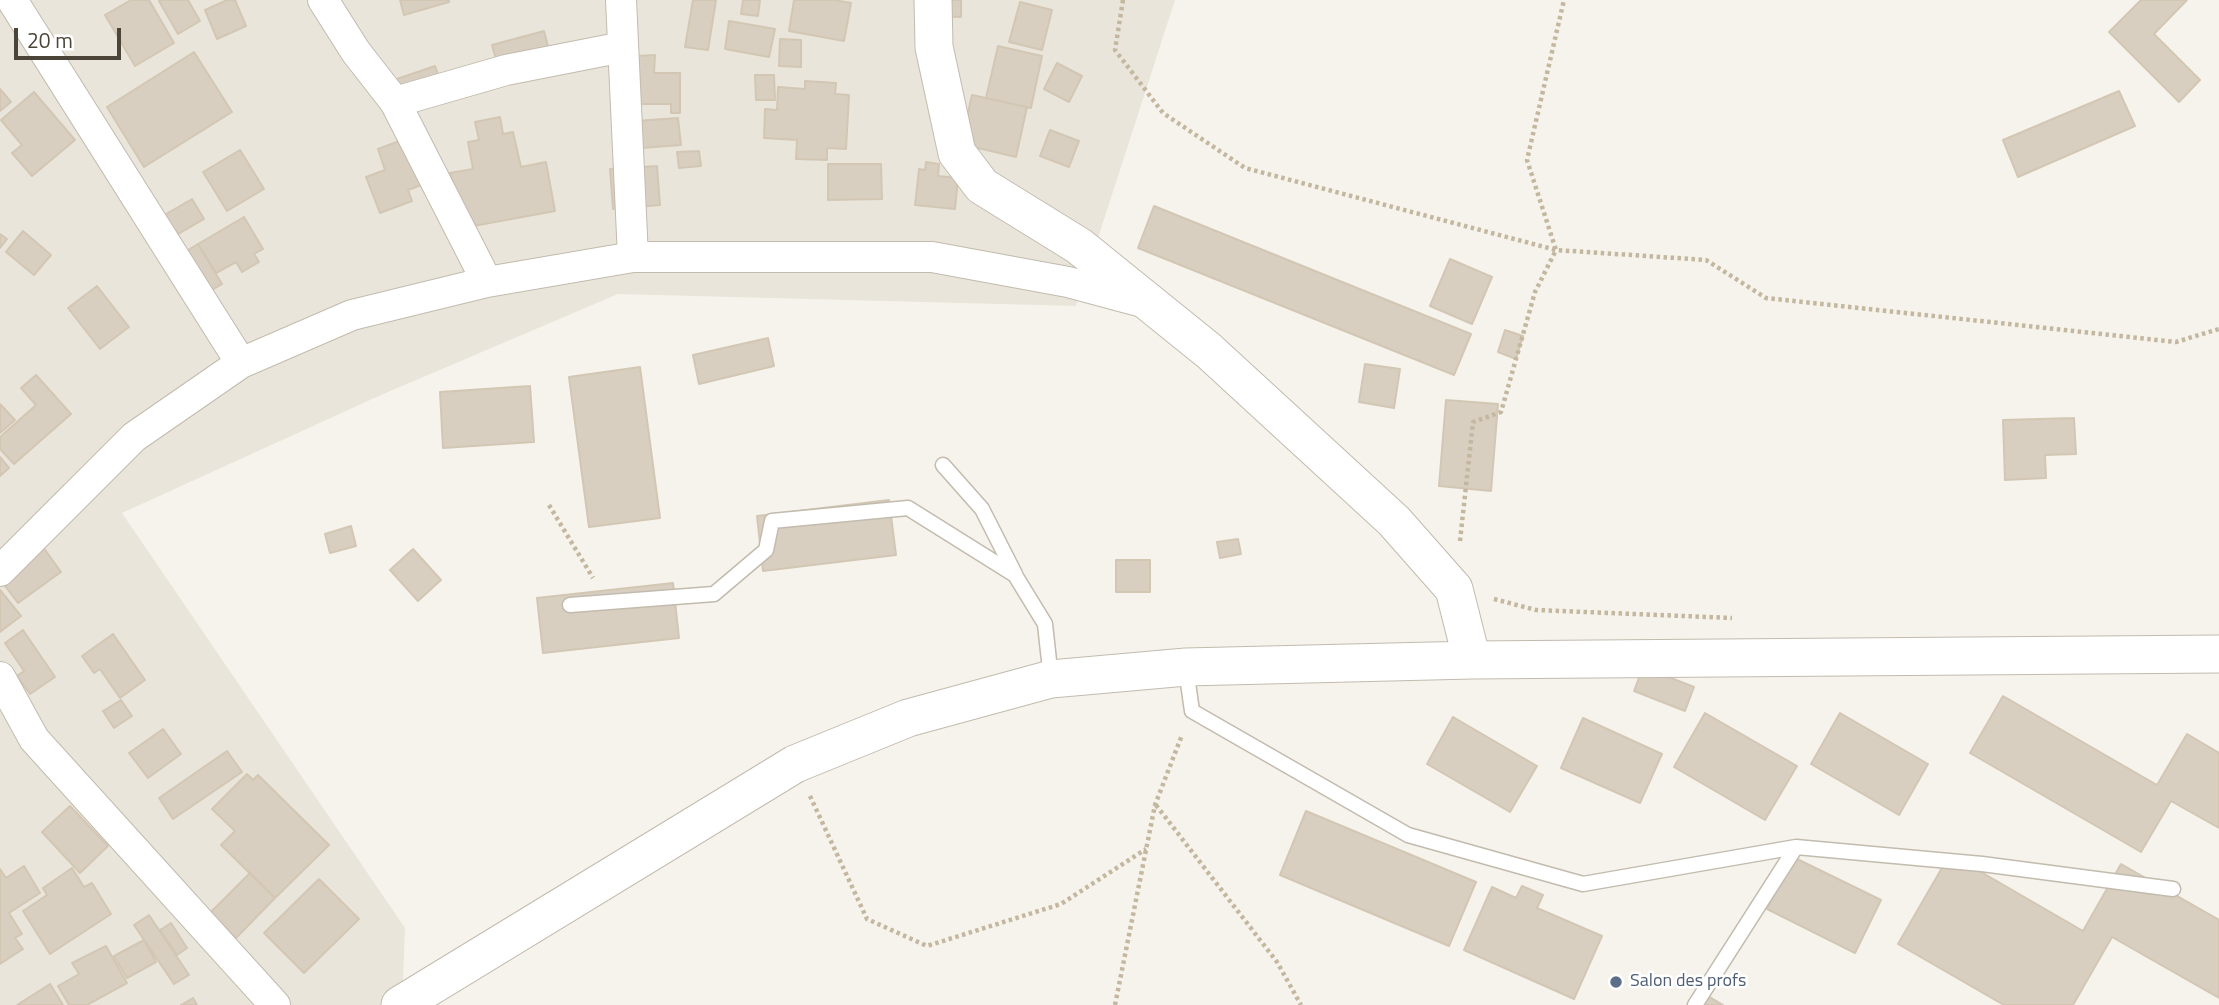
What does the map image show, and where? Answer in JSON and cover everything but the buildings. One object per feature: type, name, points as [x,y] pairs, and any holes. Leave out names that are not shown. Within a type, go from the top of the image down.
[{"type":"street","points":[[12,0],[241,363]]},
{"type":"street","points":[[323,0],[356,52],[395,102],[487,282]]},
{"type":"street","points":[[621,0],[633,257]]},
{"type":"street","points":[[933,0],[934,47],[957,153],[982,186],[1079,246],[1209,351],[1394,521],[1454,589],[1472,660]]},
{"type":"street","points":[[395,102],[506,70],[623,47]]},
{"type":"street","points":[[0,572],[134,437],[241,363],[352,315],[487,282],[633,257],[932,257],[1068,282],[1149,304]]},
{"type":"street","points":[[400,1005],[795,764],[908,718],[1051,679],[1186,667],[1472,660],[2219,654]]},
{"type":"street","points":[[0,677],[34,739],[275,1005]]},
{"type":"lane","points":[[943,465],[982,509],[1015,575],[1045,624],[1051,679]]},
{"type":"lane","points":[[570,605],[714,594],[766,550],[772,521],[908,508],[1015,575]]},
{"type":"lane","points":[[1186,667],[1192,711],[1408,835],[1583,884],[1796,847],[1982,864],[2174,889]]},
{"type":"lane","points":[[1695,1005],[1796,847]]},
{"type":"path","points":[[1123,0],[1115,50],[1164,113],[1245,168],[1556,250],[1706,260],[1766,298],[2176,342],[2219,329]]},
{"type":"path","points":[[1454,589],[1473,422],[1501,412],[1535,292],[1556,250],[1527,160],[1564,0]]},
{"type":"path","points":[[549,505],[608,603]]},
{"type":"path","points":[[1115,1005],[1155,805],[1192,711]]},
{"type":"path","points":[[795,764],[867,919],[927,946],[1061,904],[1146,849]]},
{"type":"path","points":[[1155,805],[1277,962],[1301,1005]]},
{"type":"shaded area","points":[[0,0],[1175,0],[1076,306],[618,294],[381,395],[122,513],[405,928],[402,1005],[0,1005]]},
{"type":"place","name":"Salon des profs","points":[[1616,982]]}]
